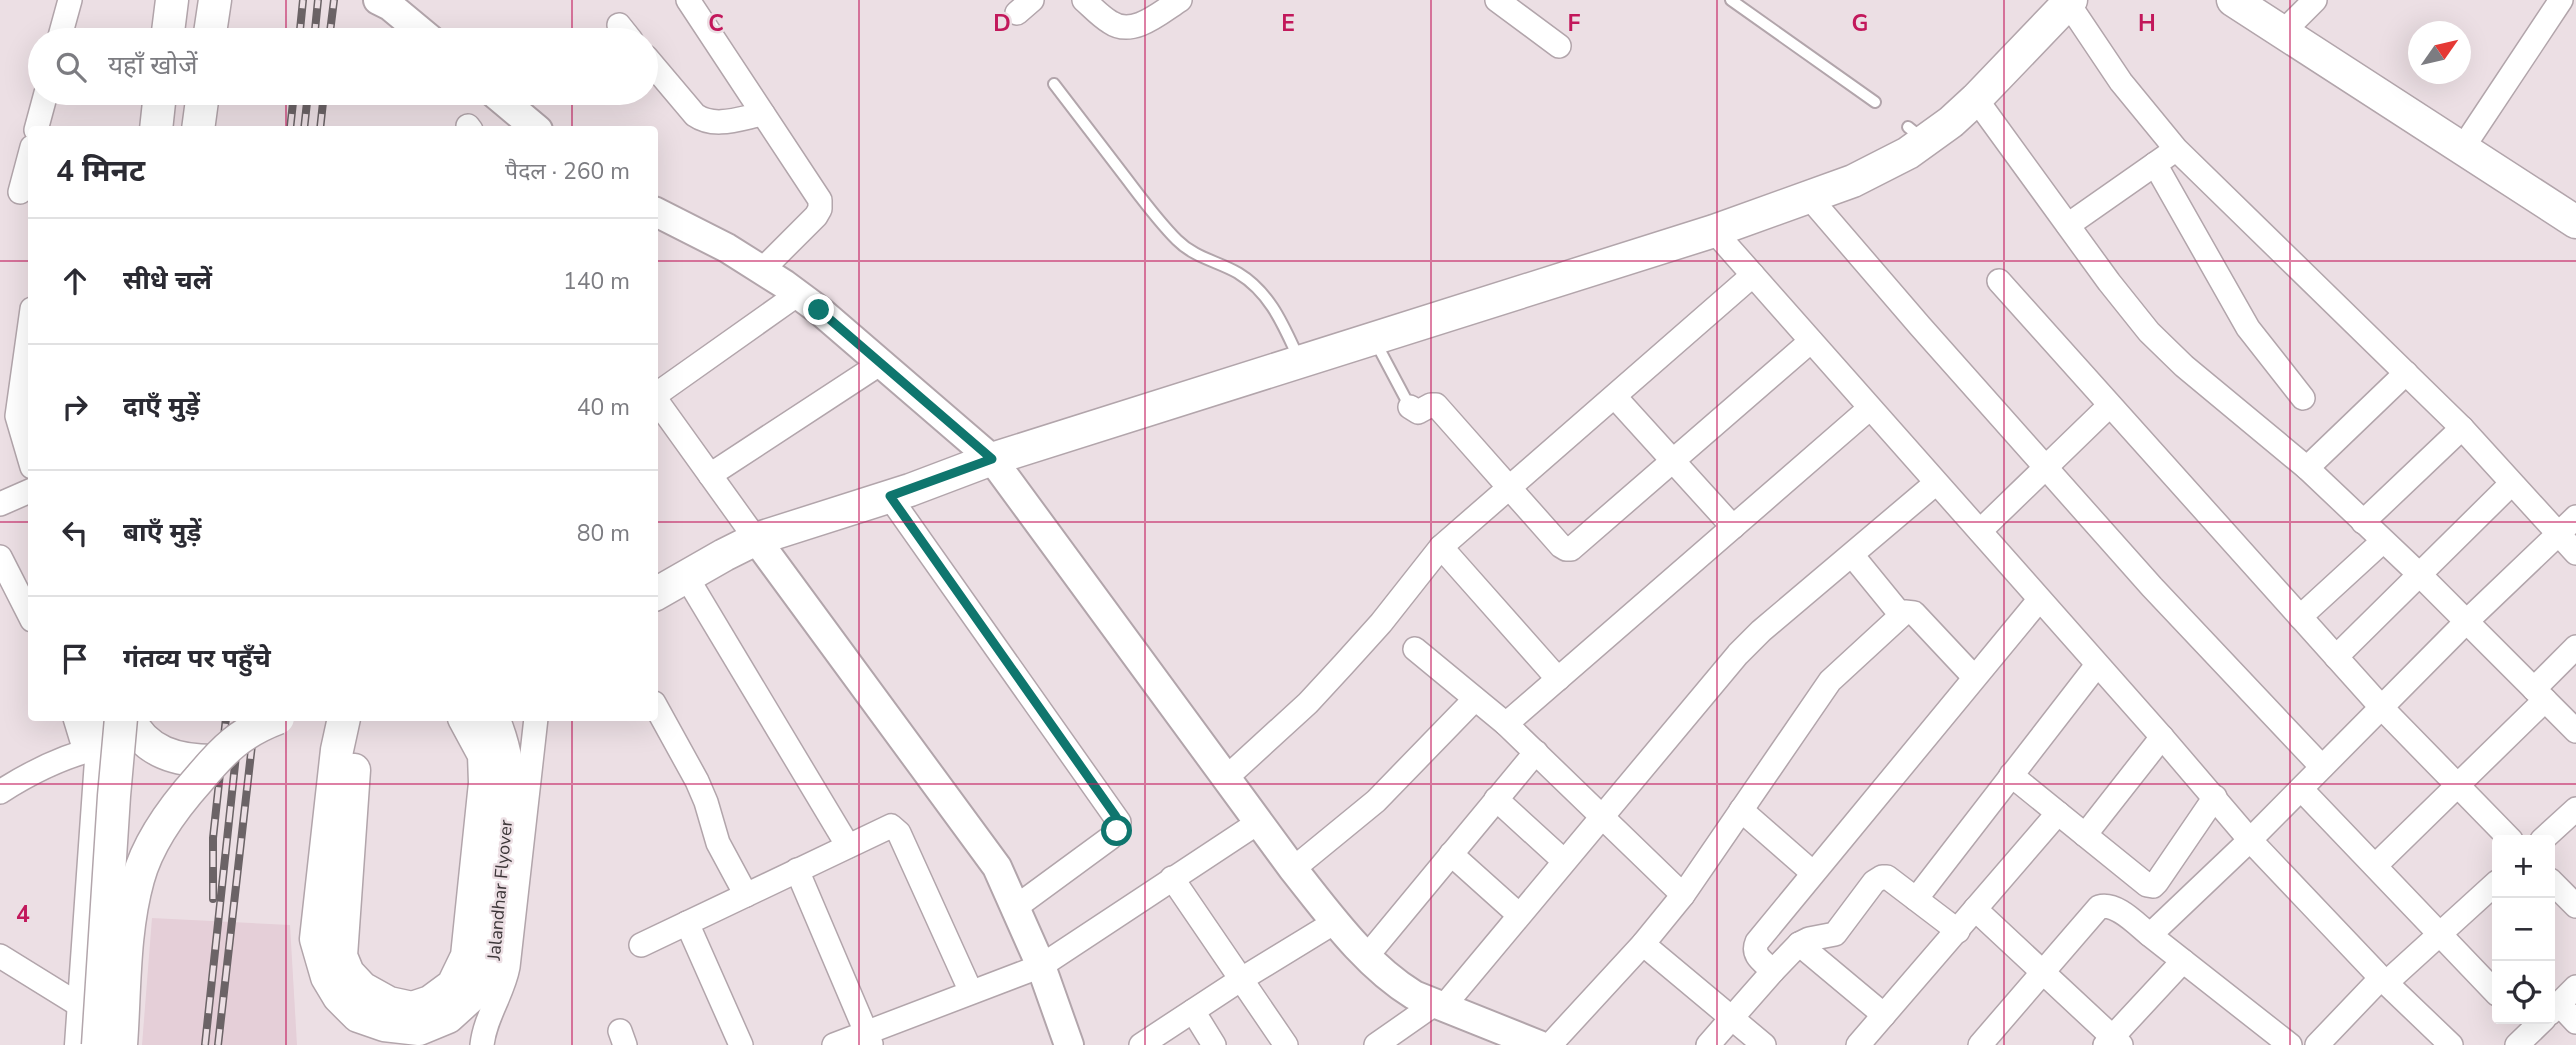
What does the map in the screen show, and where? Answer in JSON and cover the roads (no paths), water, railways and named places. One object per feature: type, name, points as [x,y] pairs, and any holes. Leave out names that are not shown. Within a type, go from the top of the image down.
[{"type":"main road","points":[[168,28],[172,0]]},
{"type":"main road","points":[[188,28],[191,0]]},
{"type":"main road","points":[[211,28],[215,0]]},
{"type":"main road","points":[[2233,0],[2576,222]]},
{"type":"main road","points":[[664,586],[756,539],[890,496],[992,459],[1714,231],[1853,181],[1908,153],[1917,134],[1976,99],[2069,2]]},
{"type":"main road","points":[[156,126],[159,105]]},
{"type":"main road","points":[[177,126],[180,105]]},
{"type":"main road","points":[[199,126],[201,105]]},
{"type":"main road","points":[[81,1045],[99,739],[122,721]]},
{"type":"main road","points":[[98,1045],[126,721]]},
{"type":"main road","points":[[128,721],[157,751],[187,761],[214,761]]},
{"type":"main road","points":[[121,1045],[128,926],[138,877],[158,832],[187,792],[229,744],[272,721]]},
{"type":"main road","name":"Jalandhar Flyover","points":[[343,721],[337,750],[316,939],[327,977],[339,997],[358,1016],[413,1037],[448,1017],[493,970],[509,794],[508,765],[495,721]]},
{"type":"main road","name":"Jalandhar Flyover","points":[[365,721],[355,760],[341,956],[348,973],[362,988],[388,1003],[412,1008],[429,1002],[453,985],[467,956],[485,783],[484,755],[466,721]]},
{"type":"street","points":[[62,28],[70,0]]},
{"type":"street","points":[[378,0],[390,6],[417,28]]},
{"type":"street","points":[[688,0],[820,200],[820,209],[816,216],[762,270]]},
{"type":"street","points":[[1084,0],[1111,23],[1133,27],[1180,0]]},
{"type":"street","points":[[1497,0],[1559,46]]},
{"type":"street","points":[[2283,33],[2315,0]]},
{"type":"street","points":[[2462,149],[2561,0]]},
{"type":"street","points":[[2069,2],[2128,91],[2176,149],[2462,428],[2576,553]]},
{"type":"street","points":[[658,71],[702,120],[715,123],[763,114]]},
{"type":"street","points":[[1976,99],[2109,282],[2149,332],[2184,366],[2307,468],[2420,575],[2576,731]]},
{"type":"street","points":[[37,126],[43,105]]},
{"type":"street","points":[[508,105],[533,126]]},
{"type":"street","points":[[2068,225],[2176,149]]},
{"type":"street","points":[[17,192],[28,159]]},
{"type":"street","points":[[2155,164],[2248,328],[2303,398]]},
{"type":"street","points":[[1809,197],[2152,587],[2322,767]]},
{"type":"street","points":[[658,213],[727,248],[798,294],[992,459],[1293,869],[1335,922],[1396,984],[1415,995],[1526,1042]]},
{"type":"street","points":[[1714,231],[2215,797],[2250,840],[2384,980],[2451,1045]]},
{"type":"street","points":[[1226,778],[1308,703],[1381,623],[1441,547],[1753,275]]},
{"type":"street","points":[[1999,281],[2382,708],[2506,835]]},
{"type":"street","points":[[658,393],[798,294]]},
{"type":"street","points":[[28,324],[10,390],[28,453]]},
{"type":"street","points":[[1410,407],[1418,412],[1436,405],[1566,550],[1571,549],[1811,341]]},
{"type":"street","points":[[710,475],[881,363]]},
{"type":"street","points":[[2307,468],[2406,373]]},
{"type":"street","points":[[1615,397],[1733,527]]},
{"type":"street","points":[[658,402],[992,860],[1041,965],[1069,1045]]},
{"type":"street","points":[[1980,531],[2109,406]]},
{"type":"street","points":[[1506,724],[1870,408]]},
{"type":"street","points":[[2363,522],[2462,428]]},
{"type":"street","points":[[1376,1045],[1440,1005],[1738,654],[1761,631],[1937,484]]},
{"type":"street","points":[[2336,657],[2511,484]]},
{"type":"street","points":[[0,504],[28,491]]},
{"type":"street","points":[[890,496],[1119,822],[1117,831],[1110,838],[1016,907]]},
{"type":"street","points":[[2150,935],[2250,840],[2467,621],[2576,517]]},
{"type":"street","points":[[2300,617],[2383,541]]},
{"type":"street","points":[[1441,547],[1558,679]]},
{"type":"street","points":[[1852,555],[1901,615]]},
{"type":"street","points":[[0,557],[28,612]]},
{"type":"street","points":[[664,586],[848,846]]},
{"type":"street","points":[[1773,971],[1756,956],[1755,947],[2039,600]]},
{"type":"street","points":[[1550,1045],[1643,944],[1683,895],[1830,681],[1901,615],[1907,611],[1914,613],[1974,677]]},
{"type":"street","points":[[2375,866],[2458,786],[2540,694],[2576,647]]},
{"type":"street","points":[[1415,649],[1506,724],[1683,895]]},
{"type":"street","points":[[1916,899],[2097,665]]},
{"type":"street","points":[[1293,869],[1376,801],[1475,699]]},
{"type":"street","points":[[658,710],[697,781],[721,850],[746,895]]},
{"type":"street","points":[[0,792],[99,739],[78,721]]},
{"type":"street","points":[[482,1045],[484,1032],[508,967],[536,721]]},
{"type":"street","points":[[2085,835],[2162,737]]},
{"type":"street","points":[[1367,956],[1536,752]]},
{"type":"street","points":[[2011,775],[2142,882],[2152,886],[2215,797]]},
{"type":"street","points":[[2301,789],[2492,989]]},
{"type":"street","points":[[1496,799],[1564,861]]},
{"type":"street","points":[[2547,835],[2576,809]]},
{"type":"street","points":[[1741,810],[1813,873]]},
{"type":"street","points":[[1858,1045],[2057,813]]},
{"type":"street","points":[[834,1045],[869,1039],[971,992],[1041,965],[1259,822]]},
{"type":"street","points":[[641,944],[885,828],[895,828],[971,992]]},
{"type":"street","points":[[1451,854],[1519,915]]},
{"type":"street","points":[[797,870],[869,1039]]},
{"type":"street","points":[[1708,1045],[1799,944],[1835,934],[1874,882],[1882,877],[1887,877],[1958,931]]},
{"type":"street","points":[[1172,878],[1286,1045]]},
{"type":"street","points":[[2555,885],[2576,906]]},
{"type":"street","points":[[2317,1045],[2384,980],[2492,887]]},
{"type":"street","points":[[1980,1045],[2099,907],[2105,905],[2114,908],[2150,935],[2290,1045]]},
{"type":"street","points":[[1975,909],[2113,1043],[2183,961]]},
{"type":"street","points":[[1141,1045],[1335,922]]},
{"type":"street","points":[[687,923],[741,1045]]},
{"type":"street","points":[[1643,944],[1764,1045]]},
{"type":"street","points":[[1799,944],[1884,1015]]},
{"type":"street","points":[[0,956],[84,1008]]},
{"type":"street","points":[[2555,1006],[2576,987]]},
{"type":"street","points":[[1192,1011],[1214,1045]]},
{"type":"street","points":[[2555,1022],[2576,1023]]},
{"type":"lane","points":[[1731,0],[1875,102]]},
{"type":"lane","points":[[1054,84],[1158,220],[1178,241],[1194,254],[1237,272],[1267,298],[1278,314],[1300,362]]},
{"type":"lane","points":[[1374,338],[1410,407]]},
{"type":"railway","points":[[300,28],[303,0]]},
{"type":"railway","points":[[315,28],[318,0]]},
{"type":"railway","points":[[330,28],[334,0]]},
{"type":"railway","points":[[290,126],[293,105]]},
{"type":"railway","points":[[304,126],[307,105]]},
{"type":"railway","points":[[320,126],[323,105]]},
{"type":"railway","points":[[213,899],[213,838],[226,721]]},
{"type":"railway","points":[[205,1045],[240,721]]},
{"type":"railway","points":[[218,1045],[255,721]]}]
